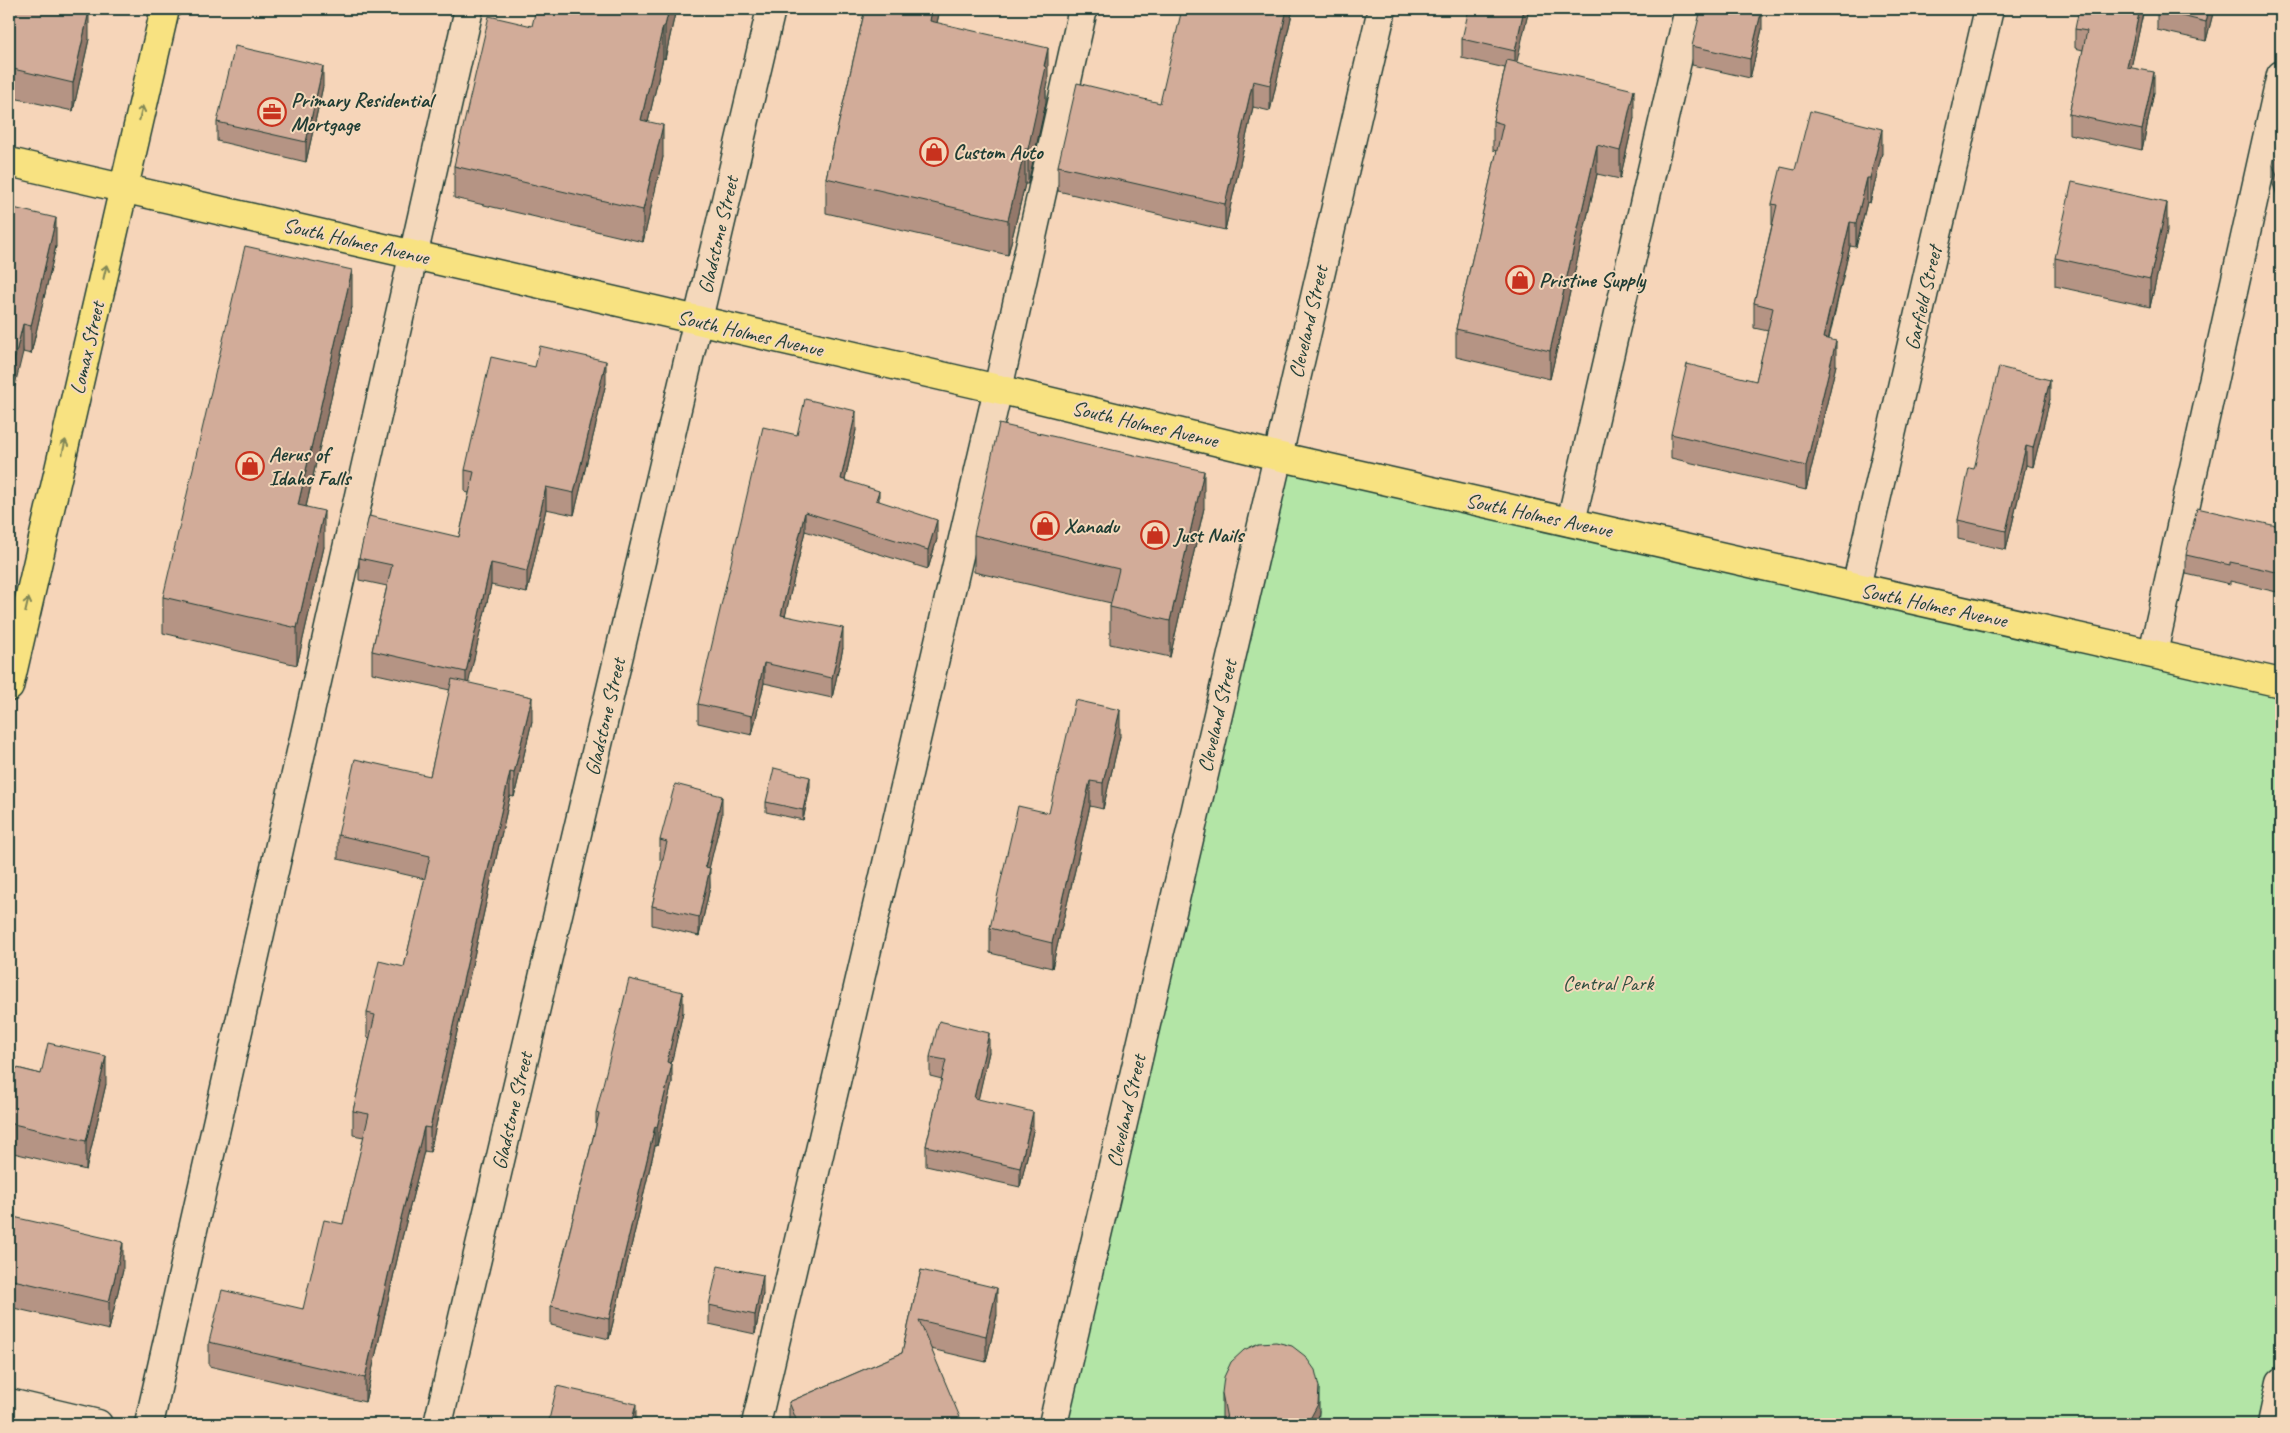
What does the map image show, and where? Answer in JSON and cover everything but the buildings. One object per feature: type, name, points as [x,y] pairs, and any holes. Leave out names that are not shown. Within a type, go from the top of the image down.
[{"type":"main road","name":"Lomax Street","points":[[9,687],[165,9]]},
{"type":"main road","name":"South Holmes Avenue","points":[[9,162],[998,389],[1277,456],[2281,683]]},
{"type":"street","points":[[149,1424],[468,9]]},
{"type":"street","name":"Gladstone Street","points":[[438,1424],[771,9]]},
{"type":"street","points":[[756,1424],[998,389],[1083,9]]},
{"type":"street","name":"Cleveland Street","points":[[1054,1424],[1382,9]]},
{"type":"street","points":[[1571,522],[1689,9]]},
{"type":"street","name":"Garfield Street","points":[[1856,588],[1989,9]]},
{"type":"street","points":[[2153,653],[2281,75]]},
{"type":"street","points":[[2272,1424],[2281,1382]]},
{"type":"street","points":[[9,1403],[98,1424]]},
{"type":"green space","name":"Central Park","points":[[1277,456],[2281,684],[2281,1382],[2272,1424],[1053,1424]]},
{"type":"place","name":"Primary Residential Mortgage","points":[[272,112]]},
{"type":"place","name":"Custom Auto","points":[[934,152]]},
{"type":"place","name":"Pristine Supply","points":[[1520,280]]},
{"type":"place","name":"Aerus of Idaho Falls","points":[[250,466]]},
{"type":"place","name":"Xanadu","points":[[1045,526]]},
{"type":"place","name":"Just Nails","points":[[1155,535]]}]
